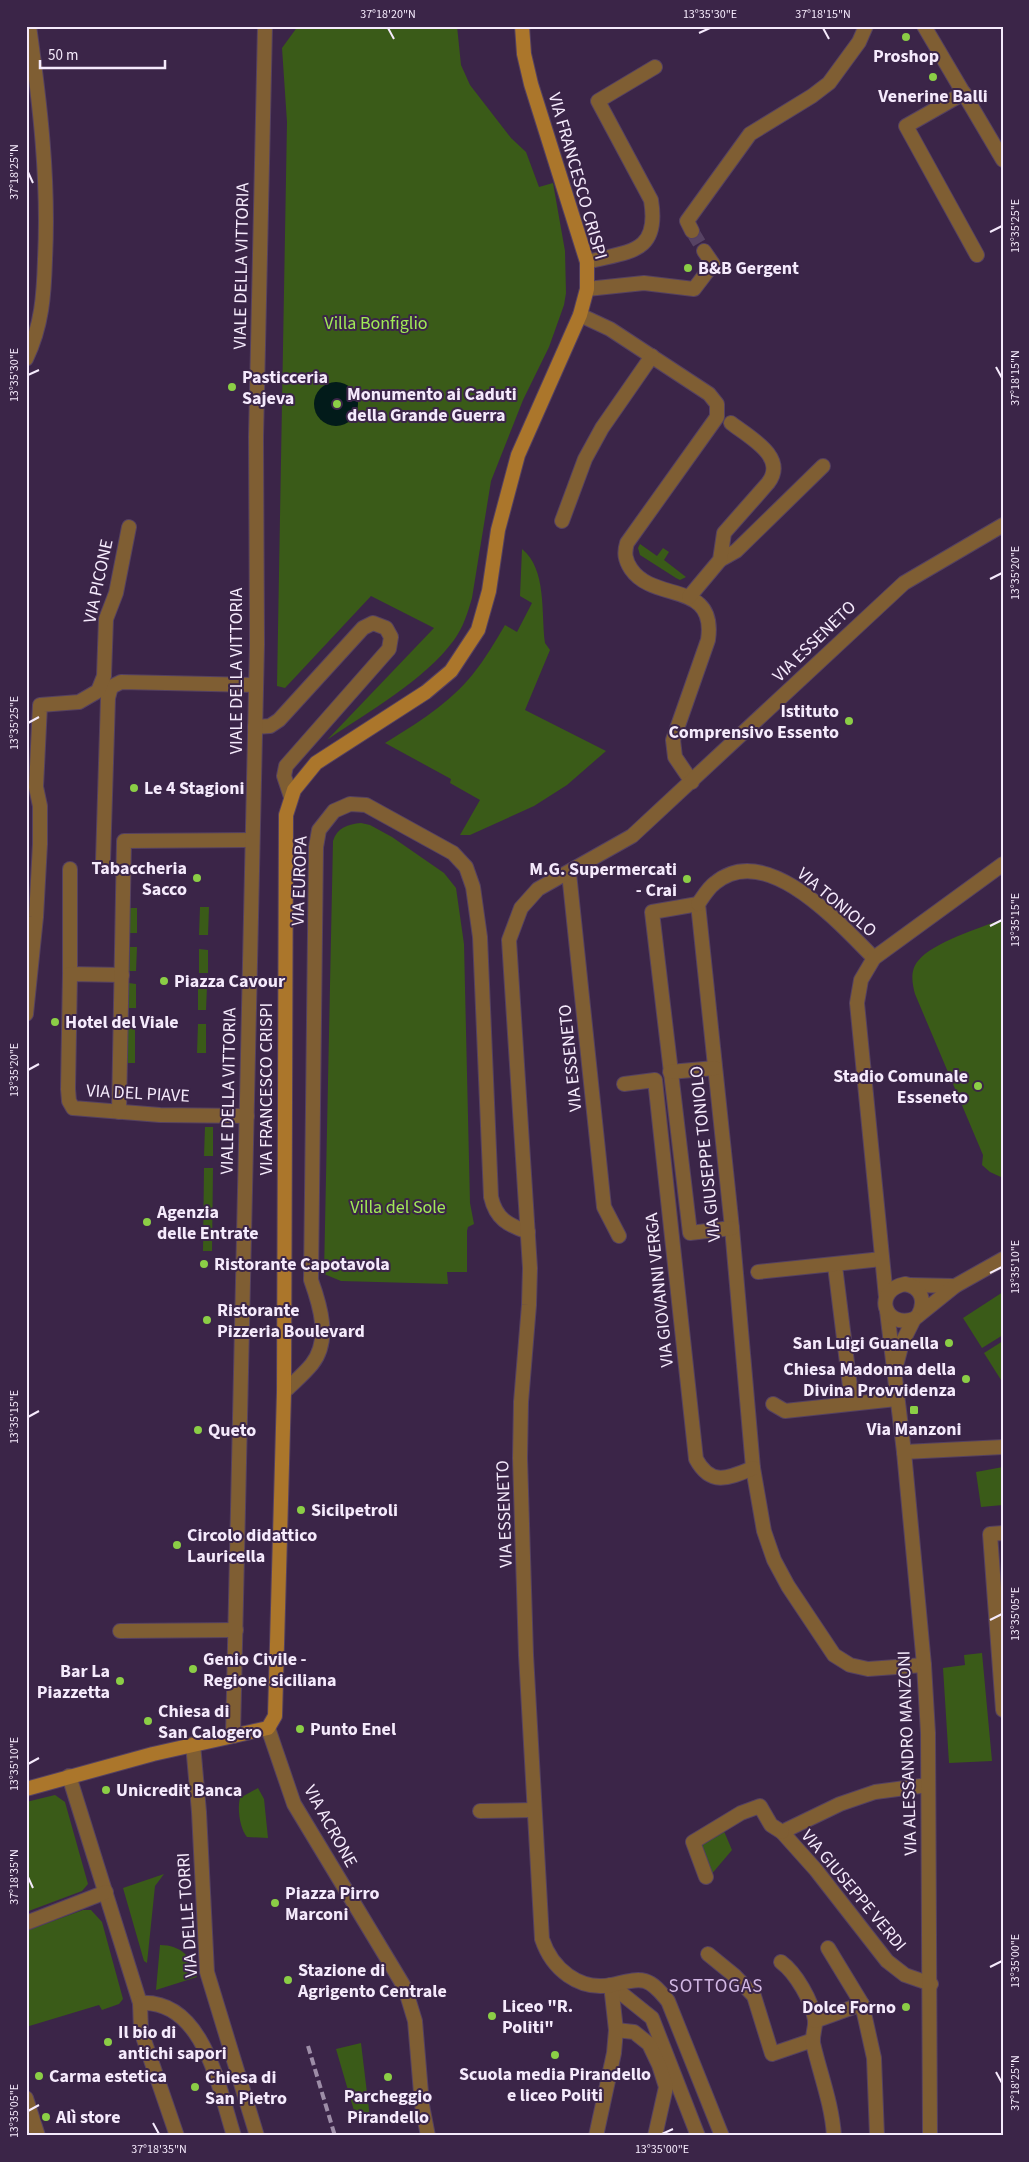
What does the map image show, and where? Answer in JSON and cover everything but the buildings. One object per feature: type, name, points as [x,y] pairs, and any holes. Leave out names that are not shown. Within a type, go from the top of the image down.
[{"type":"main road","name":"VIA FRANCESCO CRISPI","points":[[268,1728],[276,1708],[284,1392],[286,815],[291,798],[304,777],[316,763],[426,692],[451,671],[467,649],[485,611],[498,530],[518,455],[580,315],[587,289],[587,262],[531,84],[524,54],[522,26]]},
{"type":"main road","points":[[26,1788],[193,1744],[268,1728]]},
{"type":"street","points":[[26,359],[42,315],[46,240],[45,155],[29,26]]},
{"type":"street","name":"VIALE DELLA VITTORIA","points":[[233,1736],[256,685],[256,437],[265,26]]},
{"type":"street","points":[[692,231],[687,221],[750,134],[829,83],[859,42],[866,26]]},
{"type":"street","points":[[924,26],[1003,160]]},
{"type":"street","points":[[587,262],[639,248],[652,233],[653,214],[651,200],[598,102],[655,67]]},
{"type":"street","points":[[964,93],[906,126],[977,255]]},
{"type":"street","points":[[587,289],[644,284],[694,289],[713,264],[704,251]]},
{"type":"street","points":[[580,315],[610,329],[710,394],[715,399],[719,411],[717,417],[627,543],[625,551],[626,561],[633,572],[645,582],[689,597],[702,606],[708,614],[710,627],[708,640],[673,740],[675,757],[692,782]]},
{"type":"street","points":[[562,521],[585,459],[602,428],[652,356]]},
{"type":"street","points":[[720,560],[724,532],[768,484],[774,469],[770,454],[732,423]]},
{"type":"street","points":[[689,597],[720,560],[736,551],[824,466]]},
{"type":"street","name":"VIA ESSENETO","points":[[722,2136],[675,2018],[662,1993],[646,1981],[637,1980],[599,1987],[584,1985],[561,1970],[545,1947],[540,1930],[526,1655],[520,1458],[521,1402],[530,1305],[528,1232],[509,940],[516,918],[529,898],[548,882],[569,873],[632,836],[904,584],[1003,525]]},
{"type":"street","name":"VIA PICONE","points":[[26,1014],[36,917],[40,844],[40,806],[36,787],[40,705],[79,702],[98,691],[104,676],[106,619],[116,593],[129,527]]},
{"type":"street","points":[[255,727],[270,726],[279,720],[363,628],[373,623],[386,628],[391,637],[389,649],[286,766],[284,776],[291,798]]},
{"type":"street","points":[[103,862],[108,698],[111,688],[121,682],[256,685]]},
{"type":"street","name":"VIA EUROPA","points":[[284,1392],[313,1363],[319,1351],[322,1335],[319,1302],[311,1280],[316,847],[319,830],[334,810],[358,804],[374,807],[453,853],[466,867],[470,877],[480,937],[491,1197],[496,1212],[508,1225],[528,1232]]},
{"type":"street","points":[[119,1112],[124,841],[252,840]]},
{"type":"street","name":"VIA ALESSANDRO MANZONI","points":[[930,2136],[931,1984],[924,1665],[904,1452],[896,1399],[895,1370],[886,1304],[857,1003],[861,980],[874,958],[1003,864]]},
{"type":"street","name":"VIA DEL PIAVE","points":[[70,869],[69,1101],[73,1108],[160,1115],[246,1116]]},
{"type":"street","name":"VIA TONIOLO","points":[[698,904],[714,884],[724,877],[746,871],[770,874],[781,879],[818,906],[874,958]]},
{"type":"street","name":"VIA ESSENETO","points":[[569,873],[604,1207],[619,1236]]},
{"type":"street","name":"VIA GIUSEPPE TONIOLO","points":[[732,1228],[690,1232],[652,912],[698,904],[732,1228],[753,1468],[764,1532],[774,1560],[788,1586],[834,1655],[850,1666],[868,1669],[924,1665]]},
{"type":"street","points":[[70,974],[122,975]]},
{"type":"street","points":[[670,1072],[715,1068]]},
{"type":"street","name":"VIA GIOVANNI VERGA","points":[[624,1084],[655,1080],[696,1459],[706,1472],[720,1478],[731,1477],[753,1468]]},
{"type":"street","points":[[758,1272],[835,1266],[882,1259],[893,1275],[918,1290],[922,1298],[922,1308],[916,1318]]},
{"type":"street","points":[[956,1286],[907,1284],[890,1290],[886,1304],[898,1321],[916,1318],[956,1286],[1003,1259]]},
{"type":"street","points":[[835,1266],[852,1403]]},
{"type":"street","name":"VIA ALESSANDRO MANZONI","points":[[895,1370],[902,1343],[916,1318]]},
{"type":"street","points":[[773,1404],[785,1411],[896,1399]]},
{"type":"street","points":[[904,1452],[1003,1447]]},
{"type":"street","points":[[1003,1533],[990,1534],[1003,1710]]},
{"type":"street","points":[[120,1631],[236,1630]]},
{"type":"street","name":"VIA ACRONE","points":[[268,1728],[294,1804],[405,1988],[415,2021],[422,2105],[428,2136]]},
{"type":"street","name":"VIA DELLE TORRI","points":[[193,1744],[199,1812],[207,1972],[257,2136]]},
{"type":"street","points":[[70,1776],[140,2003],[141,2031],[178,2136]]},
{"type":"street","name":"VIA GIUSEPPE VERDI","points":[[928,1785],[875,1792],[840,1804],[782,1832],[816,1870],[887,1962],[905,1976],[931,1984]]},
{"type":"street","points":[[706,1877],[692,1842],[719,1825],[760,1806],[771,1825],[782,1832]]},
{"type":"street","points":[[480,1811],[534,1810]]},
{"type":"street","points":[[26,1923],[106,1892]]},
{"type":"street","points":[[828,1948],[862,2004],[874,2058],[877,2136]]},
{"type":"street","points":[[708,1954],[735,1976],[754,1996],[772,2054],[813,2040]]},
{"type":"street","points":[[781,1962],[789,1969],[807,1998],[815,2021],[813,2040],[833,2116],[834,2136]]},
{"type":"street","points":[[596,2136],[614,2054],[616,2030],[611,1985]]},
{"type":"street","points":[[611,1985],[652,2018],[698,2136]]},
{"type":"street","points":[[140,2003],[161,2005],[173,2012],[185,2020],[204,2043],[234,2136]]},
{"type":"street","points":[[815,2021],[862,2004]]},
{"type":"street","points":[[616,2030],[634,2032],[650,2044],[658,2065],[666,2087],[655,2136]]},
{"type":"street","points":[[26,2098],[38,2136]]},
{"type":"green space","name":"Villa Bonfiglio","points":[[298,26],[457,26],[461,65],[470,85],[511,138],[526,152],[539,187],[553,183],[565,251],[566,293],[564,305],[549,347],[523,400],[491,481],[472,598],[463,625],[442,655],[412,682],[327,740],[434,628],[371,596],[285,688],[277,686],[287,122],[282,48]]},
{"type":"green space","points":[[640,544],[657,556],[663,548],[669,552],[664,560],[686,577],[680,580],[640,555],[638,548]]},
{"type":"green space","points":[[522,549],[536,568],[541,592],[545,643],[550,650],[525,710],[606,751],[567,785],[534,806],[470,835],[460,835],[480,800],[450,783],[451,779],[385,743],[443,704],[464,685],[490,650],[505,625],[517,632],[532,603],[520,596]]},
{"type":"green space","name":"Villa del Sole","points":[[352,824],[370,825],[392,837],[444,873],[456,888],[464,944],[470,1203],[474,1224],[468,1227],[467,1231],[467,1272],[447,1272],[448,1284],[341,1281],[324,1274],[333,841],[340,830]]},
{"type":"green space","points":[[200,907],[209,907],[208,935],[199,935]]},
{"type":"green space","points":[[130,908],[137,908],[137,933],[130,933]]},
{"type":"green space","name":"Stadio Comunale Esseneto","points":[[1003,919],[1003,1178],[990,1172],[982,1165],[983,1155],[915,994],[912,977],[918,961],[934,948],[958,936]]},
{"type":"green space","points":[[130,947],[137,947],[136,971],[129,971]]},
{"type":"green space","points":[[199,949],[208,950],[208,973],[199,973]]},
{"type":"green space","points":[[129,983],[136,984],[136,1008],[129,1008]]},
{"type":"green space","points":[[198,986],[207,986],[206,1010],[198,1010]]},
{"type":"green space","points":[[128,1022],[135,1022],[135,1063],[128,1063]]},
{"type":"green space","points":[[198,1024],[206,1024],[206,1053],[197,1053]]},
{"type":"green space","points":[[205,1127],[213,1127],[213,1156],[204,1156]]},
{"type":"green space","points":[[204,1168],[213,1168],[212,1251],[203,1251]]},
{"type":"green space","points":[[1003,1292],[1003,1335],[982,1348],[963,1318]]},
{"type":"green space","points":[[1003,1341],[1003,1379],[1001,1380],[984,1353]]},
{"type":"green space","points":[[1003,1467],[1003,1505],[981,1507],[976,1472]]},
{"type":"green space","points":[[982,1653],[992,1761],[949,1763],[943,1668],[965,1665],[964,1655]]},
{"type":"green space","points":[[258,1788],[264,1799],[268,1838],[247,1837],[240,1819],[240,1798]]},
{"type":"green space","points":[[55,1795],[65,1802],[88,1884],[82,1891],[26,1912],[26,1802]]},
{"type":"green space","points":[[723,1829],[732,1850],[710,1876],[699,1845]]},
{"type":"green space","points":[[164,1874],[155,1886],[147,1963],[144,1961],[123,1888]]},
{"type":"green space","points":[[83,1910],[91,1910],[102,1922],[123,1999],[119,2004],[102,2010],[99,2005],[26,2027],[26,1931]]},
{"type":"green space","points":[[160,1945],[180,1950],[189,1958],[197,1977],[156,1990]]},
{"type":"green space","points":[[361,2043],[370,2118],[357,2121],[336,2049]]},
{"type":"shaded area","points":[[332,382],[340,382],[352,388],[358,404],[352,420],[340,426],[332,426],[320,420],[314,408],[314,400],[320,388]]},
{"type":"tunnel","points":[[692,231],[704,251]]},
{"type":"railway","points":[[308,2046],[335,2136]]},
{"type":"place","name":"Proshop","points":[[906,37]]},
{"type":"place","name":"Venerine Balli","points":[[933,77]]},
{"type":"place","name":"B&B Gergent","points":[[688,268]]},
{"type":"place","name":"Pasticceria Sajeva","points":[[232,387]]},
{"type":"place","name":"Monumento ai Caduti della Grande Guerra","points":[[337,404]]},
{"type":"place","name":"Istituto Comprensivo Essento","points":[[849,721]]},
{"type":"place","name":"Le 4 Stagioni","points":[[134,788]]},
{"type":"place","name":"Tabaccheria Sacco","points":[[197,878]]},
{"type":"place","name":"M.G. Supermercati - Crai","points":[[687,879]]},
{"type":"place","name":"Piazza Cavour","points":[[164,981]]},
{"type":"place","name":"Hotel del Viale","points":[[55,1022]]},
{"type":"place","name":"Stadio Comunale Esseneto","points":[[978,1086]]},
{"type":"place","name":"Agenzia delle Entrate","points":[[147,1222]]},
{"type":"place","name":"Ristorante Capotavola","points":[[204,1264]]},
{"type":"place","name":"Ristorante Pizzeria Boulevard","points":[[207,1320]]},
{"type":"place","name":"San Luigi Guanella","points":[[949,1343]]},
{"type":"place","name":"Chiesa Madonna della Divina Provvidenza","points":[[966,1379]]},
{"type":"place","name":"Via Manzoni","points":[[914,1410]]},
{"type":"place","name":"Queto","points":[[198,1430]]},
{"type":"place","name":"Sicilpetroli","points":[[301,1510]]},
{"type":"place","name":"Circolo didattico Lauricella","points":[[177,1545]]},
{"type":"place","name":"Genio Civile - Regione siciliana","points":[[193,1669]]},
{"type":"place","name":"Bar La Piazzetta","points":[[120,1681]]},
{"type":"place","name":"Chiesa di San Calogero","points":[[148,1721]]},
{"type":"place","name":"Punto Enel","points":[[300,1729]]},
{"type":"place","name":"Unicredit Banca","points":[[106,1790]]},
{"type":"place","name":"Piazza Pirro Marconi","points":[[275,1903]]},
{"type":"place","name":"Stazione di Agrigento Centrale","points":[[288,1980]]},
{"type":"place","name":"Dolce Forno","points":[[906,2007]]},
{"type":"place","name":"Liceo \"R. Politi\"","points":[[492,2016]]},
{"type":"place","name":"Il bio di antichi sapori","points":[[108,2042]]},
{"type":"place","name":"Scuola media Pirandello e liceo Politi","points":[[555,2055]]},
{"type":"place","name":"Carma estetica","points":[[39,2076]]},
{"type":"place","name":"Parcheggio Pirandello","points":[[388,2077]]},
{"type":"place","name":"Chiesa di San Pietro","points":[[195,2087]]},
{"type":"place","name":"Alì store","points":[[46,2117]]},
{"type":"district","name":"SOTTOGAS","points":[[716,1985]]}]
